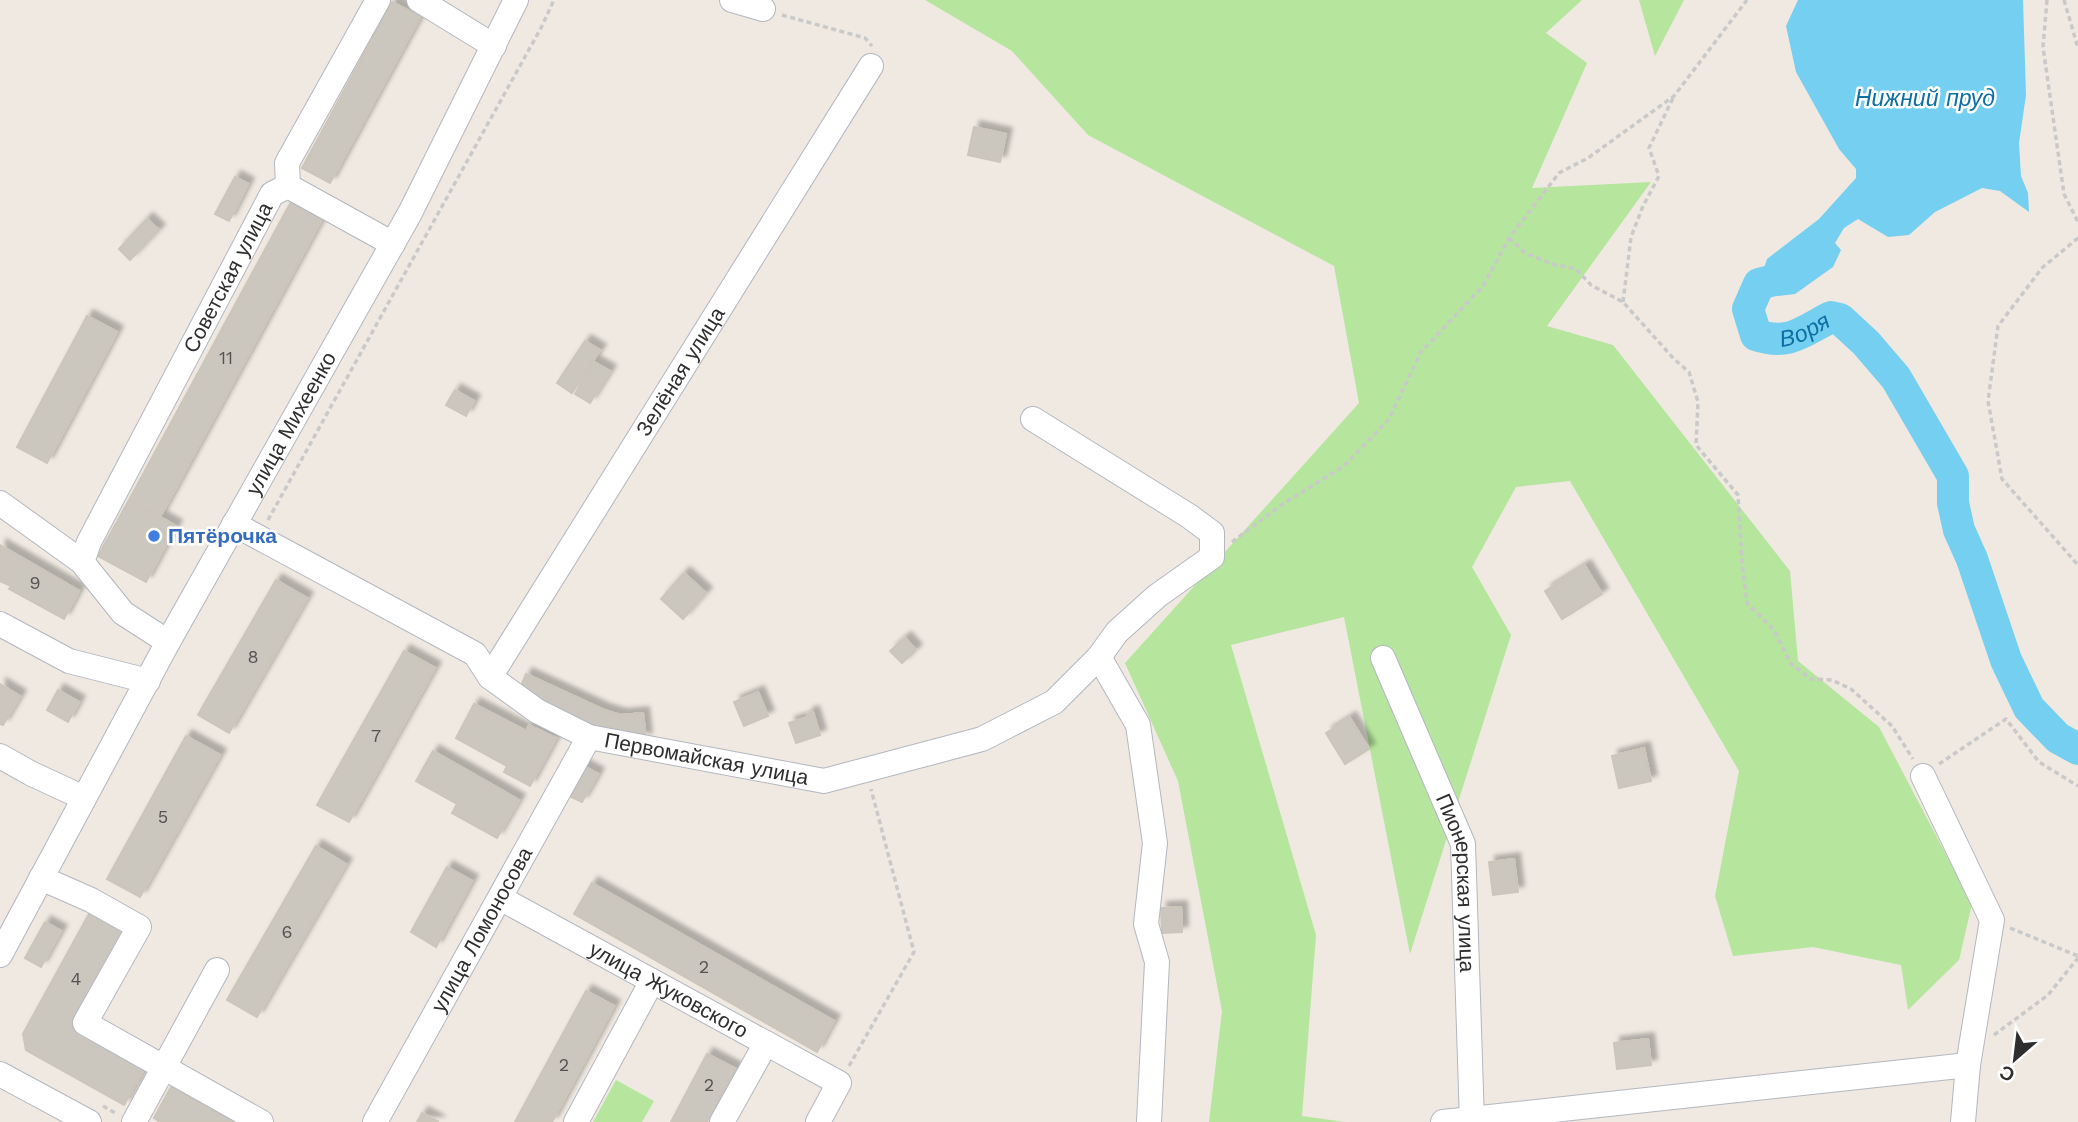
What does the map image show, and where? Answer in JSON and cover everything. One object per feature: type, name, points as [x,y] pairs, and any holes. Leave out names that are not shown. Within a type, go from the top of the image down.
[{"type":"street","name":"Советская улица","points":[[82,562],[89,542],[272,194],[288,186],[287,163],[378,0]]},
{"type":"street","points":[[419,0],[494,46]]},
{"type":"street","name":"улица Михеенко","points":[[0,956],[168,642],[393,244],[516,0]]},
{"type":"street","points":[[732,0],[763,9]]},
{"type":"street","name":"Зелёная улица","points":[[490,677],[871,66]]},
{"type":"street","points":[[288,186],[393,244]]},
{"type":"street","points":[[1033,419],[1212,533],[1212,557]]},
{"type":"street","points":[[0,503],[82,562],[123,613],[168,642]]},
{"type":"street","name":"Первомайская улица","points":[[234,524],[475,654],[490,677],[537,711],[589,737],[824,781],[982,739],[1054,702],[1099,657],[1117,632],[1157,596],[1212,557]]},
{"type":"street","points":[[0,624],[69,662],[148,681]]},
{"type":"street","points":[[1099,657],[1138,725],[1155,843],[1146,924],[1157,962],[1149,1122]]},
{"type":"street","name":"Пионерская улица","points":[[1383,658],[1463,844],[1472,1120]]},
{"type":"street","name":"улица Ломоносова","points":[[375,1122],[589,737]]},
{"type":"street","points":[[0,756],[84,798]]},
{"type":"street","points":[[1923,776],[1992,920],[1968,1065],[1963,1122]]},
{"type":"street","points":[[41,878],[91,900],[139,927],[85,1023],[261,1122]]},
{"type":"street","name":"улица Жуковского","points":[[500,898],[839,1083]]},
{"type":"street","points":[[134,1122],[217,970]]},
{"type":"street","points":[[576,1122],[652,981]]},
{"type":"street","points":[[722,1122],[766,1043]]},
{"type":"street","points":[[1443,1122],[1968,1065]]},
{"type":"street","points":[[0,1074],[62,1116],[89,1122]]},
{"type":"street","points":[[818,1122],[839,1083]]},
{"type":"path","points":[[258,537],[541,28],[554,0]]},
{"type":"path","points":[[1623,302],[1631,237],[1659,176],[1649,148],[1674,96],[1746,0]]},
{"type":"path","points":[[2047,0],[2043,47],[2064,194],[2078,222]]},
{"type":"path","points":[[2064,0],[2078,48]]},
{"type":"path","points":[[763,9],[865,38],[872,44],[875,55],[871,66]]},
{"type":"path","points":[[1212,557],[1283,504],[1345,466],[1389,419],[1421,352],[1483,286],[1509,238],[1559,173],[1588,158],[1674,96]]},
{"type":"path","points":[[1509,238],[1525,253],[1576,270],[1591,285],[1623,302],[1689,372],[1698,402],[1696,445],[1738,495],[1747,603],[1774,630],[1791,664],[1811,679],[1832,680],[1851,688],[1892,726],[1923,776],[2006,719],[2039,762],[2078,786]]},
{"type":"path","points":[[2078,238],[2042,268],[1998,326],[1988,401],[2002,479],[2078,565]]},
{"type":"path","points":[[839,1083],[914,953],[866,769]]},
{"type":"path","points":[[1968,1065],[1984,1042],[2048,995],[2078,957],[1992,920]]},
{"type":"green space","points":[[925,0],[1582,0],[1546,33],[1587,63],[1532,188],[1651,182],[1547,326],[1613,345],[1790,571],[1798,661],[1879,727],[1972,904],[1959,960],[1908,1010],[1901,965],[1813,947],[1733,956],[1715,896],[1739,771],[1570,481],[1516,487],[1472,567],[1511,635],[1410,954],[1344,617],[1231,645],[1316,935],[1302,1116],[1345,1122],[1209,1122],[1222,1011],[1178,781],[1125,663],[1359,403],[1334,266],[1088,135],[1012,51]]},
{"type":"green space","points":[[1639,0],[1684,0],[1655,56]]},
{"type":"green space","points":[[616,1080],[654,1101],[642,1122],[593,1122]]},
{"type":"water","name":"Нижний пруд","points":[[1798,0],[2023,0],[2026,95],[2019,143],[2021,176],[2028,193],[2029,212],[2000,191],[1982,188],[1935,212],[1909,235],[1888,237],[1858,219],[1844,228],[1835,243],[1841,250],[1833,267],[1795,294],[1777,296],[1759,284],[1767,259],[1819,219],[1856,178],[1856,169],[1839,149],[1796,72],[1786,26]]},
{"type":"building","points":[[392,2],[420,17],[330,183],[302,168]]},
{"type":"building","points":[[974,127],[1006,134],[1000,162],[968,155]]},
{"type":"building","points":[[235,177],[248,184],[229,221],[215,214]]},
{"type":"building","points":[[292,200],[323,217],[160,517],[129,500]]},
{"type":"building","points":[[147,219],[159,230],[130,260],[119,249]]},
{"type":"building","points":[[87,316],[117,332],[47,463],[17,447]]},
{"type":"building","points":[[585,341],[600,350],[572,393],[557,383]]},
{"type":"building","points":[[594,362],[610,371],[590,403],[575,394]]},
{"type":"building","points":[[455,390],[474,401],[466,416],[446,405]]},
{"type":"building","points":[[129,500],[176,526],[146,582],[98,556]]},
{"type":"building","points":[[0,545],[79,591],[64,619],[9,589],[11,586],[0,581]]},
{"type":"building","points":[[1585,566],[1602,594],[1562,619],[1545,591]]},
{"type":"building","points":[[684,573],[706,593],[683,619],[661,599]]},
{"type":"building","points":[[276,580],[307,598],[229,733],[198,715]]},
{"type":"building","points":[[905,638],[916,650],[902,663],[890,651]]},
{"type":"building","points":[[404,651],[435,668],[349,822],[317,805]]},
{"type":"building","points":[[526,674],[604,710],[621,715],[643,713],[646,739],[600,729],[564,713],[521,686]]},
{"type":"building","points":[[0,684],[20,696],[3,725],[0,724]]},
{"type":"building","points":[[58,690],[79,702],[68,722],[47,710]]},
{"type":"building","points":[[758,692],[768,716],[744,726],[734,702]]},
{"type":"building","points":[[474,704],[526,731],[529,725],[556,738],[530,786],[504,772],[507,766],[456,738]]},
{"type":"building","points":[[813,712],[820,735],[796,743],[789,723],[808,717],[807,714]]},
{"type":"building","points":[[1350,718],[1369,749],[1345,764],[1326,733]]},
{"type":"building","points":[[186,736],[220,755],[140,897],[107,879]]},
{"type":"building","points":[[1644,748],[1651,781],[1619,788],[1612,756]]},
{"type":"building","points":[[433,751],[519,800],[497,838],[452,813],[457,804],[416,781]]},
{"type":"building","points":[[582,765],[598,774],[582,802],[567,795]]},
{"type":"building","points":[[316,846],[346,864],[257,1017],[227,1000]]},
{"type":"building","points":[[1514,859],[1518,892],[1493,895],[1489,862]]},
{"type":"building","points":[[447,867],[472,881],[436,947],[411,932]]},
{"type":"building","points":[[592,883],[834,1021],[817,1052],[574,914]]},
{"type":"building","points":[[1181,907],[1182,932],[1162,933],[1161,908]]},
{"type":"building","points":[[90,912],[125,931],[71,1027],[144,1069],[124,1105],[26,1050],[23,1034]]},
{"type":"building","points":[[45,922],[61,931],[41,967],[25,958]]},
{"type":"building","points":[[586,991],[614,1006],[552,1122],[515,1122]]},
{"type":"building","points":[[1648,1039],[1651,1065],[1617,1069],[1614,1043]]},
{"type":"building","points":[[707,1054],[736,1069],[707,1122],[671,1122]]},
{"type":"building","points":[[171,1087],[234,1122],[160,1122],[154,1118]]},
{"type":"building","points":[[422,1113],[439,1122],[417,1122]]},
{"type":"waterway","name":"Воря","points":[[1800,270],[1794,275],[1759,284],[1748,309],[1756,335],[1787,338],[1831,317],[1840,319],[1866,343],[1896,378],[1953,476],[1953,503],[1959,530],[1972,559],[2006,660],[2029,708],[2058,738],[2078,749]]},
{"type":"place","name":"Пятёрочка","points":[[154,536]]}]
